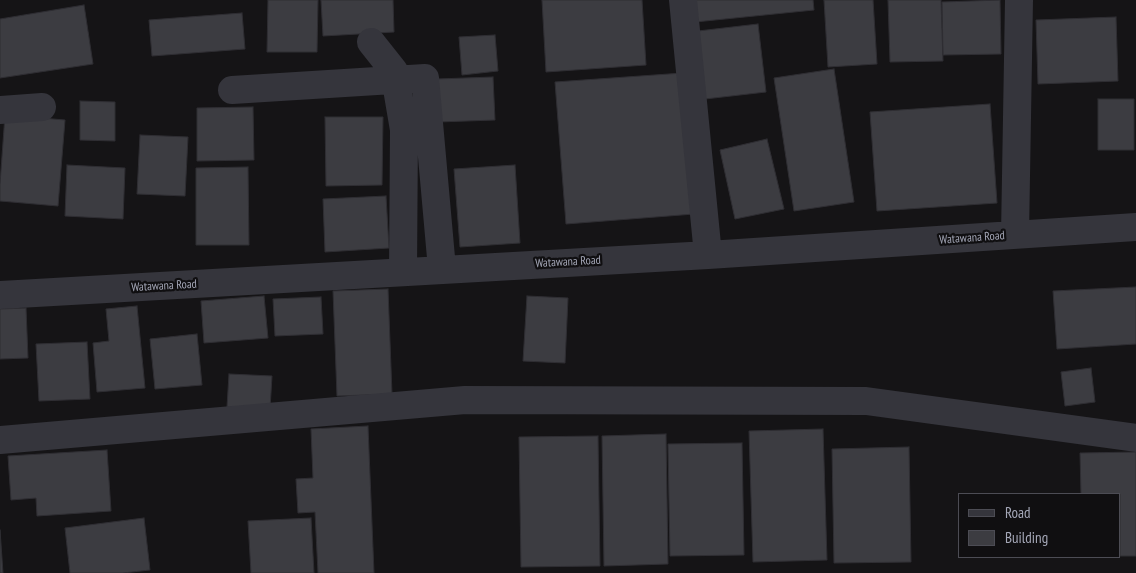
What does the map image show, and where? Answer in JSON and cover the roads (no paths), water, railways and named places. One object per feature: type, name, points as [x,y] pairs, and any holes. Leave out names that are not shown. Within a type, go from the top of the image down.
[{"type":"street","points":[[683,0],[708,255]]},
{"type":"street","points":[[1015,235],[1019,0]]},
{"type":"street","points":[[371,42],[394,71],[404,130],[404,272]]},
{"type":"street","points":[[232,90],[425,78],[442,269]]},
{"type":"street","points":[[0,110],[42,107]]},
{"type":"street","name":"Watawana Road","points":[[0,295],[708,255],[1136,226]]},
{"type":"street","points":[[0,440],[465,400],[866,401],[1136,438]]}]
